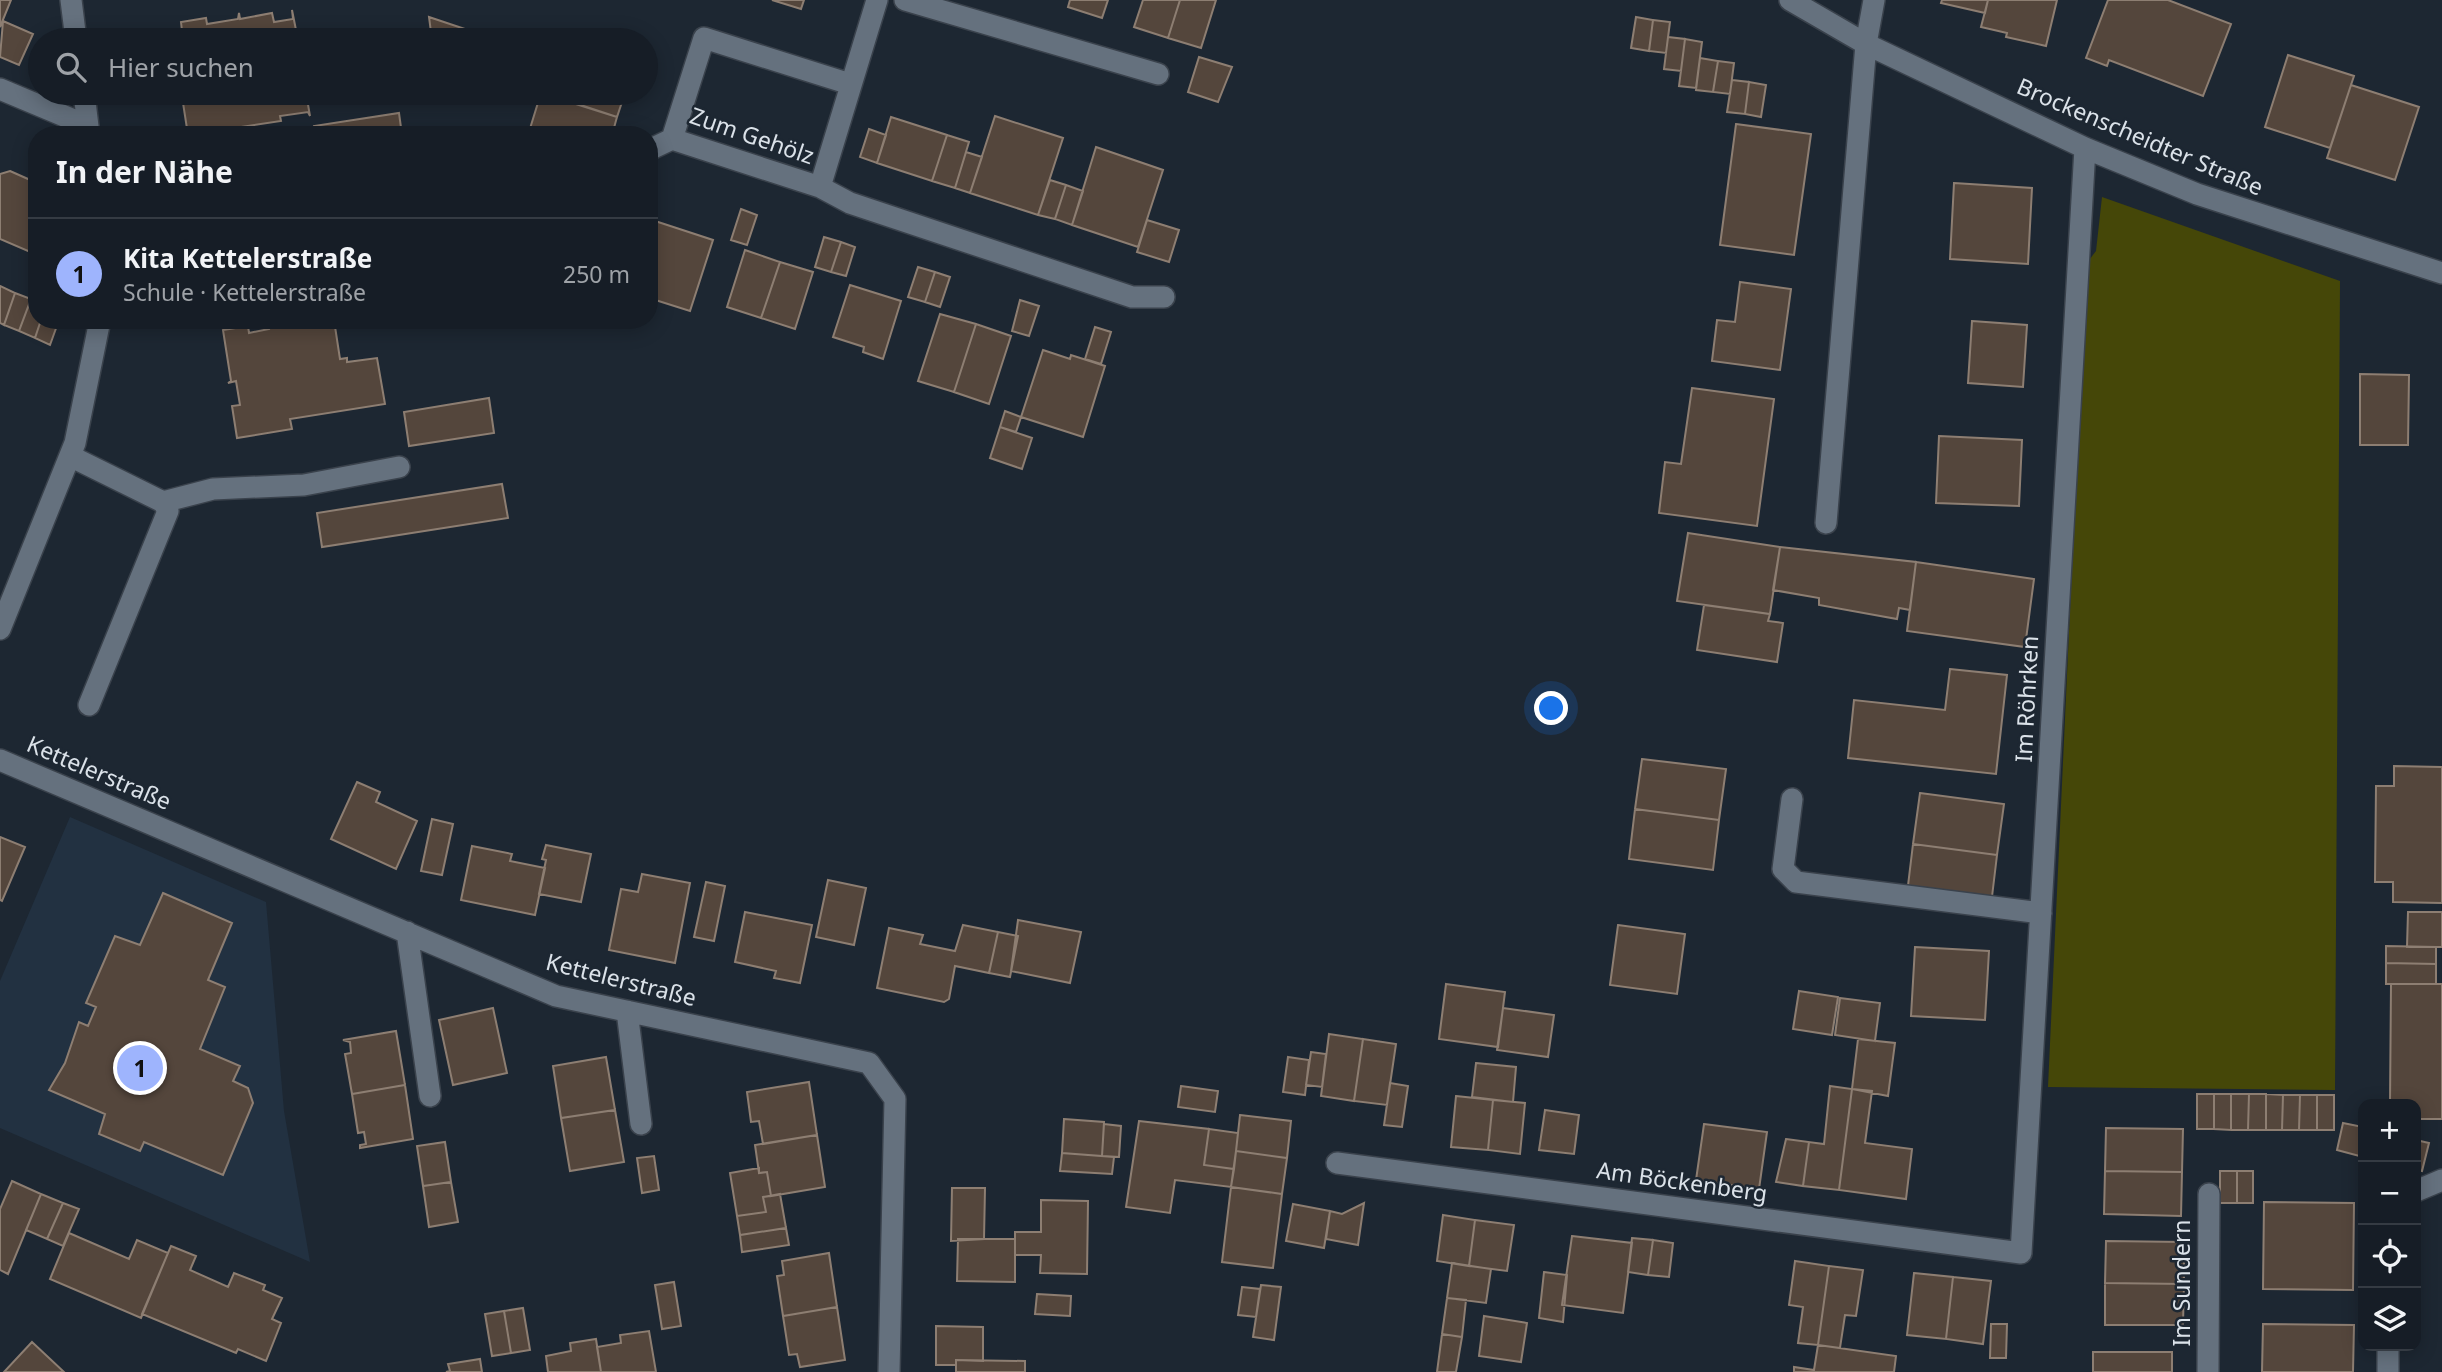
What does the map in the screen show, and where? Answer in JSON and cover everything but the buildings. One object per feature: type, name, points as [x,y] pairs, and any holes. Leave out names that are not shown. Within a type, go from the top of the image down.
[{"type":"street","points":[[71,0],[74,28]]},
{"type":"street","name":"Zum Gehölz","points":[[820,187],[877,0]]},
{"type":"street","points":[[905,0],[1158,75]]},
{"type":"street","name":"Brockenscheidter Straße","points":[[1790,0],[1866,44],[2085,148],[2209,198],[2442,273]]},
{"type":"street","points":[[1826,523],[1866,44],[1874,0]]},
{"type":"street","name":"Zum Gehölz","points":[[850,85],[704,38],[672,139],[820,187],[850,203],[1132,297],[1164,297]]},
{"type":"street","points":[[0,89],[28,102]]},
{"type":"street","points":[[34,105],[78,126]]},
{"type":"street","points":[[85,105],[88,126]]},
{"type":"street","points":[[658,146],[672,139]]},
{"type":"street","name":"Im Röhrken","points":[[2021,1253],[2085,148]]},
{"type":"street","points":[[0,629],[70,456],[98,329]]},
{"type":"street","points":[[70,456],[163,502],[168,510],[89,705]]},
{"type":"street","points":[[163,502],[214,489],[304,485],[399,467]]},
{"type":"street","name":"Kettelerstraße","points":[[0,760],[556,996],[869,1063],[895,1099],[889,1372]]},
{"type":"street","points":[[1792,799],[1783,869],[1796,882],[2041,914]]},
{"type":"street","points":[[407,932],[430,1096]]},
{"type":"street","points":[[627,1011],[641,1124]]},
{"type":"street","name":"Am Böckenberg","points":[[1337,1163],[2021,1253]]},
{"type":"street","points":[[2421,1189],[2442,1180]]},
{"type":"street","name":"Im Sundern","points":[[2208,1372],[2209,1194]]},
{"type":"street","points":[[2388,1351],[2388,1372]]},
{"type":"shaded area","points":[[2102,197],[2340,281],[2335,1090],[2048,1087],[2086,264],[2096,251]]},
{"type":"shaded area","points":[[70,817],[266,902],[284,1111],[310,1262],[0,1128],[0,981]]},
{"type":"place","name":"Kita Kettelerstraße","points":[[140,1068]]}]
